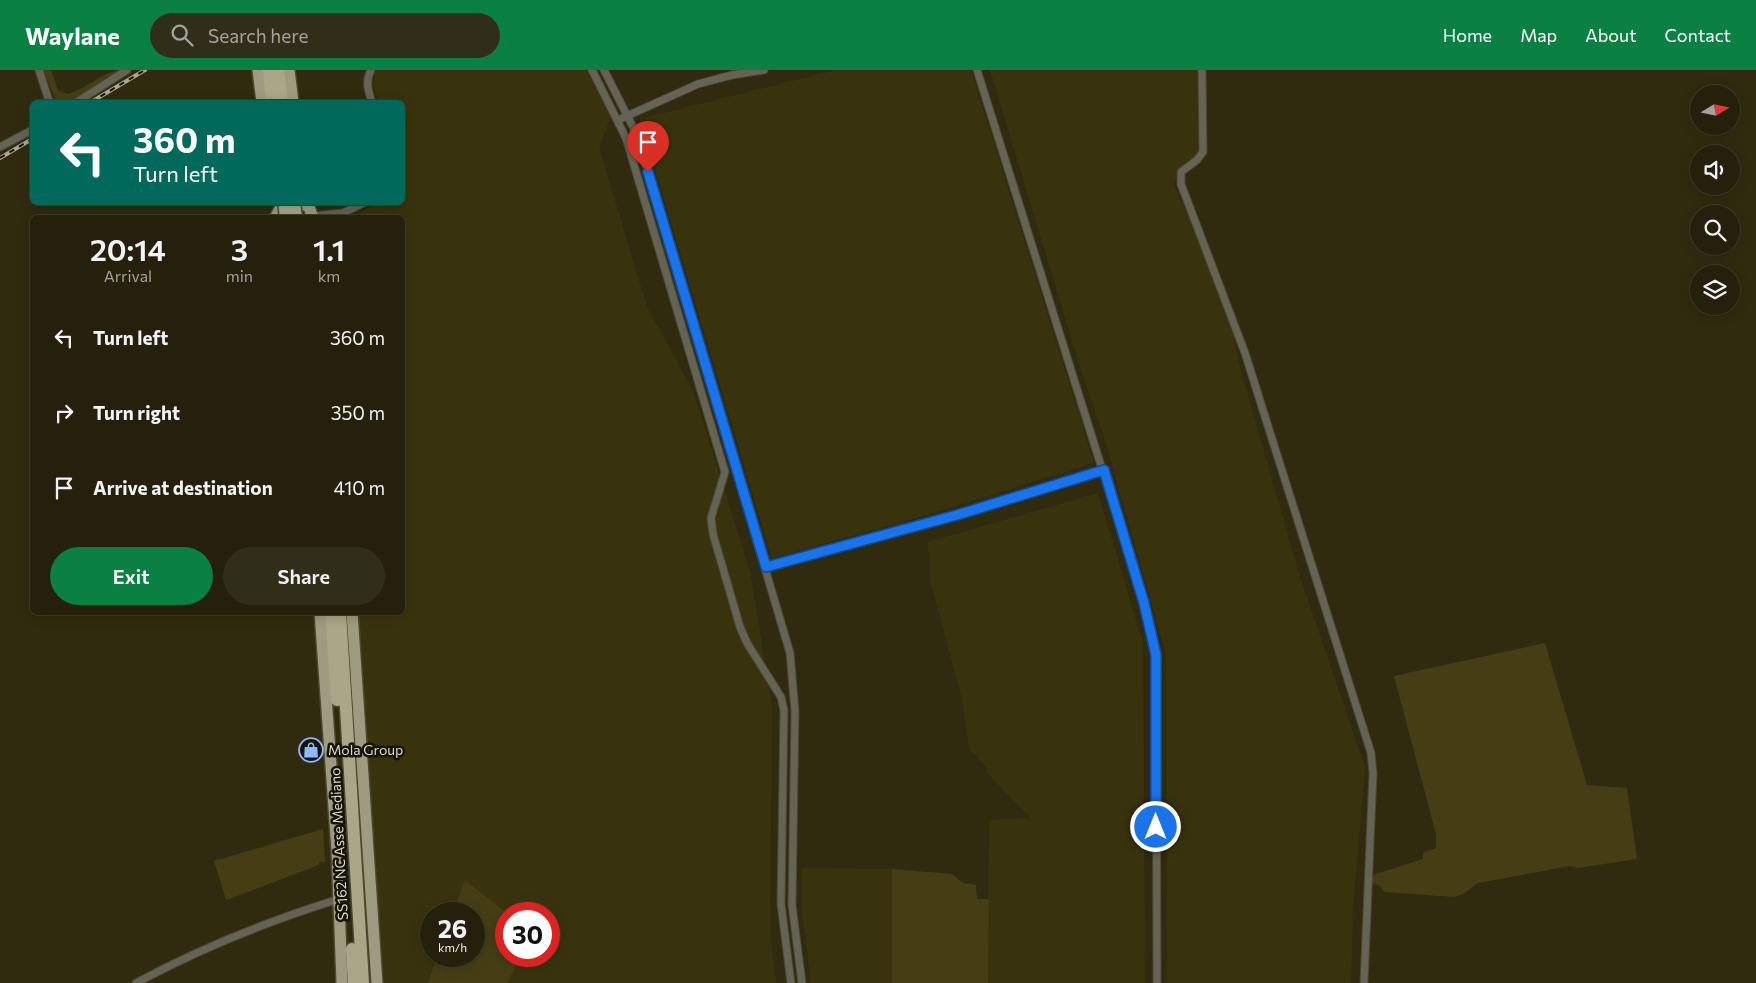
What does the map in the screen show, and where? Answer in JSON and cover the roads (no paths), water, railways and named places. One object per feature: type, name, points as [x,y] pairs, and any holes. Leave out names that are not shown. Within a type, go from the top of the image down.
[{"type":"highway","points":[[268,70],[272,100]]},
{"type":"highway","points":[[278,70],[282,100]]},
{"type":"highway","name":"SS162 NC Asse Mediano","points":[[331,615],[354,983]]},
{"type":"highway","name":"SS162 NC Asse Mediano","points":[[340,615],[360,942],[365,983]]},
{"type":"main road","points":[[258,70],[262,100]]},
{"type":"main road","points":[[289,70],[292,100]]},
{"type":"main road","points":[[304,205],[312,211],[313,215]]},
{"type":"main road","points":[[320,615],[339,900],[342,983]]},
{"type":"main road","points":[[352,615],[377,983]]},
{"type":"street","points":[[39,70],[49,100]]},
{"type":"street","points":[[80,100],[127,70]]},
{"type":"street","points":[[371,70],[367,77],[367,86],[371,100]]},
{"type":"street","points":[[592,70],[626,138],[725,472],[711,518],[713,534],[740,627],[747,643],[783,702],[781,904],[791,983]]},
{"type":"street","points":[[604,70],[629,115],[637,135],[790,653],[794,692],[792,905],[802,983]]},
{"type":"street","points":[[618,120],[698,84],[732,75],[764,70]]},
{"type":"street","points":[[977,70],[1064,353],[1104,470],[1142,593],[1156,655],[1157,983]]},
{"type":"street","points":[[1202,70],[1203,152],[1181,172],[1182,184],[1245,353],[1373,763],[1364,983]]},
{"type":"street","points":[[0,147],[30,131]]},
{"type":"street","points":[[328,215],[343,213],[359,205]]},
{"type":"street","points":[[766,567],[957,515],[1104,470]]},
{"type":"street","points":[[136,983],[224,940],[292,914],[339,900]]},
{"type":"railway","points":[[94,100],[145,70]]},
{"type":"railway","points":[[0,158],[30,140]]},
{"type":"place","name":"Mola Group","points":[[311,750]]}]
